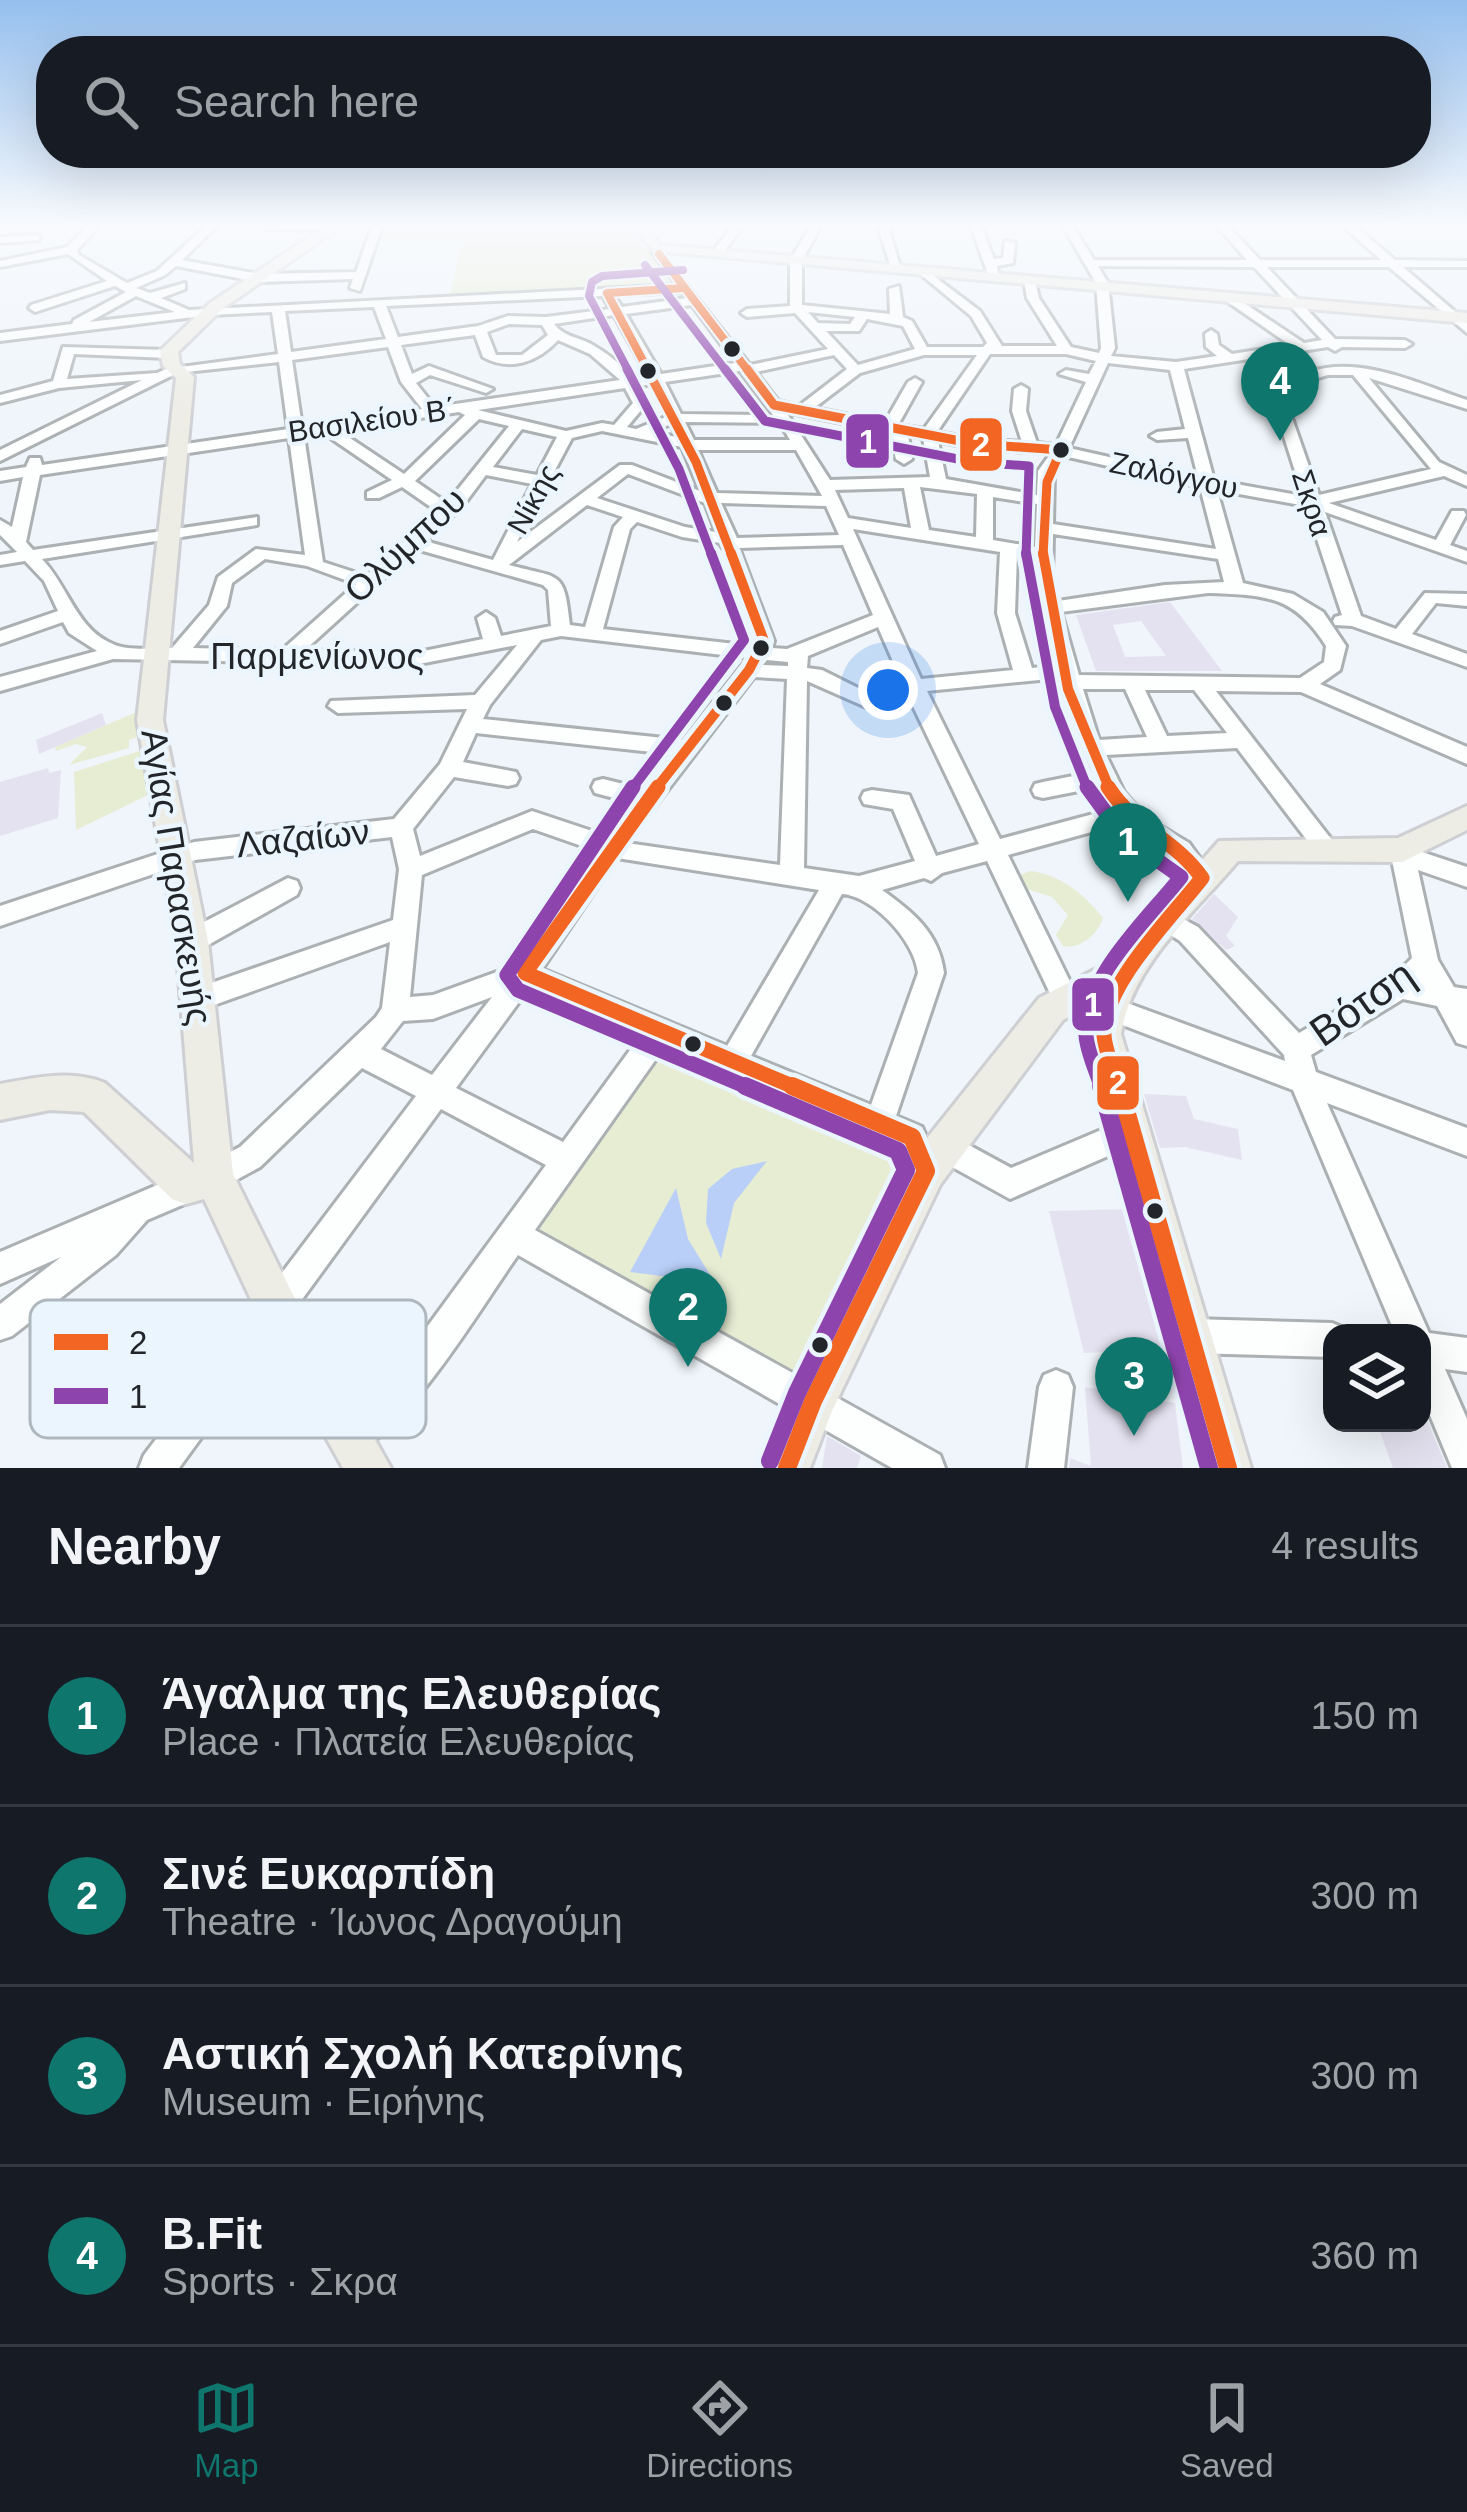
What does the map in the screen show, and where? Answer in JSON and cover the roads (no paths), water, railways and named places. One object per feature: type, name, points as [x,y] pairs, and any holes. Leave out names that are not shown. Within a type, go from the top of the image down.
[{"type":"main road","points":[[171,367],[209,311],[234,295]]},
{"type":"main road","points":[[1200,295],[1460,317]]},
{"type":"main road","name":"Αγίας Παρασκευής","points":[[171,367],[179,448],[169,532],[166,656],[150,720],[179,855],[200,998],[202,1181]]},
{"type":"main road","points":[[787,1468],[812,1401],[935,1159],[1033,1029],[1065,998],[1126,970],[1172,923],[1202,878],[1230,849],[1403,853],[1467,817]]},
{"type":"main road","points":[[1126,970],[1106,1021],[1132,1131],[1228,1468]]},
{"type":"main road","points":[[1065,998],[1106,1021]]},
{"type":"main road","points":[[0,1102],[50,1093],[92,1095],[202,1181],[272,1300]]},
{"type":"street","points":[[31,303],[81,295]]},
{"type":"street","points":[[68,329],[116,295]]},
{"type":"street","points":[[144,295],[190,314]]},
{"type":"street","points":[[349,305],[353,295]]},
{"type":"street","points":[[0,337],[209,311],[576,295]]},
{"type":"street","points":[[283,1300],[524,974],[612,846],[754,663],[764,641],[729,541],[708,498],[693,445],[661,377],[608,295]]},
{"type":"street","points":[[689,295],[745,368],[791,413],[916,690],[1065,998]]},
{"type":"street","points":[[796,295],[796,308],[855,370]]},
{"type":"street","points":[[895,295],[897,319]]},
{"type":"street","points":[[952,295],[976,314],[992,347]]},
{"type":"street","points":[[1032,295],[1066,350]]},
{"type":"street","points":[[1103,295],[1108,348],[1061,450],[1046,471],[1043,581],[1068,676],[1105,778],[1126,814],[1191,859],[1202,878]]},
{"type":"street","points":[[1286,295],[1358,371],[1441,472],[1467,481]]},
{"type":"street","points":[[1431,295],[1460,317],[1467,329]]},
{"type":"street","points":[[1229,297],[1300,346]]},
{"type":"street","points":[[0,399],[59,384],[171,367],[480,331],[508,320],[546,321],[694,301]]},
{"type":"street","points":[[747,313],[828,303],[908,324],[923,350]]},
{"type":"street","points":[[379,304],[408,382],[430,410]]},
{"type":"street","points":[[278,308],[314,562]]},
{"type":"street","points":[[814,327],[854,328],[864,313]]},
{"type":"street","points":[[546,321],[555,335],[576,340],[630,382],[640,403],[617,430]]},
{"type":"street","points":[[480,331],[490,357],[523,360]]},
{"type":"street","points":[[1211,334],[1213,347],[1228,357]]},
{"type":"street","points":[[373,495],[405,481],[486,389],[555,335]]},
{"type":"street","points":[[791,413],[855,370],[923,350],[1066,350],[1175,366],[1330,343],[1405,344]]},
{"type":"street","points":[[939,482],[929,433],[992,347]]},
{"type":"street","points":[[1282,348],[1315,371],[1358,371],[1467,405]]},
{"type":"street","points":[[59,384],[68,350],[171,367]]},
{"type":"street","name":"Βασιλείου Β΄","points":[[0,476],[430,410],[468,411],[836,351]]},
{"type":"street","points":[[1175,366],[1234,585]]},
{"type":"street","points":[[0,456],[171,367]]},
{"type":"street","points":[[408,382],[429,370],[486,389]]},
{"type":"street","name":"Σκρα","points":[[1315,371],[1286,390],[1285,418],[1322,502],[1353,620]]},
{"type":"street","points":[[1066,374],[1095,379]]},
{"type":"street","points":[[904,459],[897,427],[915,382]]},
{"type":"street","points":[[1021,389],[1019,411],[1030,447]]},
{"type":"street","points":[[575,390],[592,428]]},
{"type":"street","points":[[468,411],[566,435],[592,428],[693,445],[802,445]]},
{"type":"street","name":"Ζαλόγγου","points":[[639,434],[681,419],[791,413],[897,427],[976,444],[1061,450],[1209,484],[1322,502],[1467,557]]},
{"type":"street","name":"Ολύμπου","points":[[285,658],[448,511],[518,424]]},
{"type":"street","points":[[335,426],[337,436],[448,511]]},
{"type":"street","points":[[1157,436],[1195,433]]},
{"type":"street","name":"Νίκης","points":[[498,564],[566,435]]},
{"type":"street","points":[[24,549],[37,470],[33,440]]},
{"type":"street","points":[[1322,502],[1467,466]]},
{"type":"street","points":[[498,564],[626,468],[708,498],[939,482],[1045,501]]},
{"type":"street","points":[[482,470],[544,481]]},
{"type":"street","points":[[911,483],[921,534]]},
{"type":"street","points":[[984,544],[985,490]]},
{"type":"street","points":[[659,524],[708,498]]},
{"type":"street","points":[[585,499],[729,541],[847,531],[921,534],[1043,553]]},
{"type":"street","points":[[1442,546],[1458,515]]},
{"type":"street","points":[[593,632],[622,527],[635,516]]},
{"type":"street","points":[[1,562],[24,549],[251,520]]},
{"type":"street","points":[[0,525],[52,579],[84,638],[113,653]]},
{"type":"street","points":[[1044,528],[1224,555]]},
{"type":"street","points":[[0,1268],[250,1157],[362,1053],[395,1010],[411,869],[401,827],[449,768],[476,713],[548,633],[557,588],[498,564],[412,543]]},
{"type":"street","points":[[1010,548],[1006,613],[1024,675]]},
{"type":"street","points":[[166,656],[218,606],[224,581],[262,553],[314,562],[367,582]]},
{"type":"street","points":[[1051,608],[1234,585],[1289,599],[1323,622],[1336,656],[1326,674],[1304,685]]},
{"type":"street","points":[[1400,637],[1431,597],[1467,600]]},
{"type":"street","points":[[0,638],[68,614]]},
{"type":"street","points":[[486,618],[495,645]]},
{"type":"street","points":[[798,663],[884,618]]},
{"type":"street","points":[[1323,622],[1353,620],[1467,661]]},
{"type":"street","name":"Παρμενίωνος","points":[[0,684],[113,653],[414,659],[548,633],[593,632],[754,663],[798,663]]},
{"type":"street","points":[[798,663],[866,700],[1024,675],[1132,684],[1304,685],[1467,756]]},
{"type":"street","points":[[791,876],[798,663]]},
{"type":"street","points":[[1132,684],[1159,741]]},
{"type":"street","points":[[1201,685],[1327,850]]},
{"type":"street","points":[[338,706],[476,713],[688,748]]},
{"type":"street","points":[[1091,748],[1244,740]]},
{"type":"street","points":[[449,768],[508,778]]},
{"type":"street","points":[[1042,790],[1105,778]]},
{"type":"street","points":[[603,787],[649,799]]},
{"type":"street","points":[[872,798],[901,800],[931,871]]},
{"type":"street","points":[[734,1062],[846,887],[931,871],[1126,814]]},
{"type":"street","points":[[411,869],[532,820],[612,846],[846,887],[920,934],[931,952],[931,973],[879,1123]]},
{"type":"street","name":"Λαζαίων","points":[[0,916],[179,855],[401,827]]},
{"type":"street","points":[[1166,840],[1230,849]]},
{"type":"street","points":[[1403,853],[1467,877]]},
{"type":"street","name":"Βότση","points":[[1403,853],[1426,962],[1400,987],[1296,1049],[1305,1085],[1408,1324]]},
{"type":"street","points":[[192,941],[288,888]]},
{"type":"street","points":[[1172,923],[1189,934],[1296,1049]]},
{"type":"street","points":[[200,998],[404,927]]},
{"type":"street","points":[[1426,962],[1456,999],[1467,1034]]},
{"type":"street","points":[[395,1010],[421,1011],[524,974],[912,1137],[935,1159],[1010,1184],[1132,1131]]},
{"type":"street","points":[[1400,987],[1456,999]]},
{"type":"street","points":[[1106,1021],[1467,1142]]},
{"type":"street","points":[[426,1355],[660,1031]]},
{"type":"street","points":[[362,1053],[567,1160]]},
{"type":"street","points":[[32,1300],[105,1244],[137,1209]]},
{"type":"street","points":[[513,1235],[927,1468]]},
{"type":"street","points":[[0,1324],[30,1301]]},
{"type":"street","points":[[1191,1336],[1323,1340]]},
{"type":"street","points":[[1431,1353],[1467,1355]]},
{"type":"street","points":[[1431,1374],[1467,1460]]},
{"type":"street","points":[[1046,1468],[1056,1387]]},
{"type":"street","points":[[157,1468],[180,1438]]},
{"type":"water","points":[[767,1161],[734,1203],[721,1259],[706,1223],[708,1189],[732,1169]]},
{"type":"water","points":[[676,1188],[688,1239],[715,1283],[630,1272]]},
{"type":"place","name":"B.Fit","points":[[1280,441]]},
{"type":"place","name":"Άγαλμα της Ελευθερίας","points":[[1128,902]]},
{"type":"place","name":"Σινέ Ευκαρπίδη","points":[[688,1367]]},
{"type":"place","name":"Αστική Σχολή Κατερίνης","points":[[1134,1436]]}]
